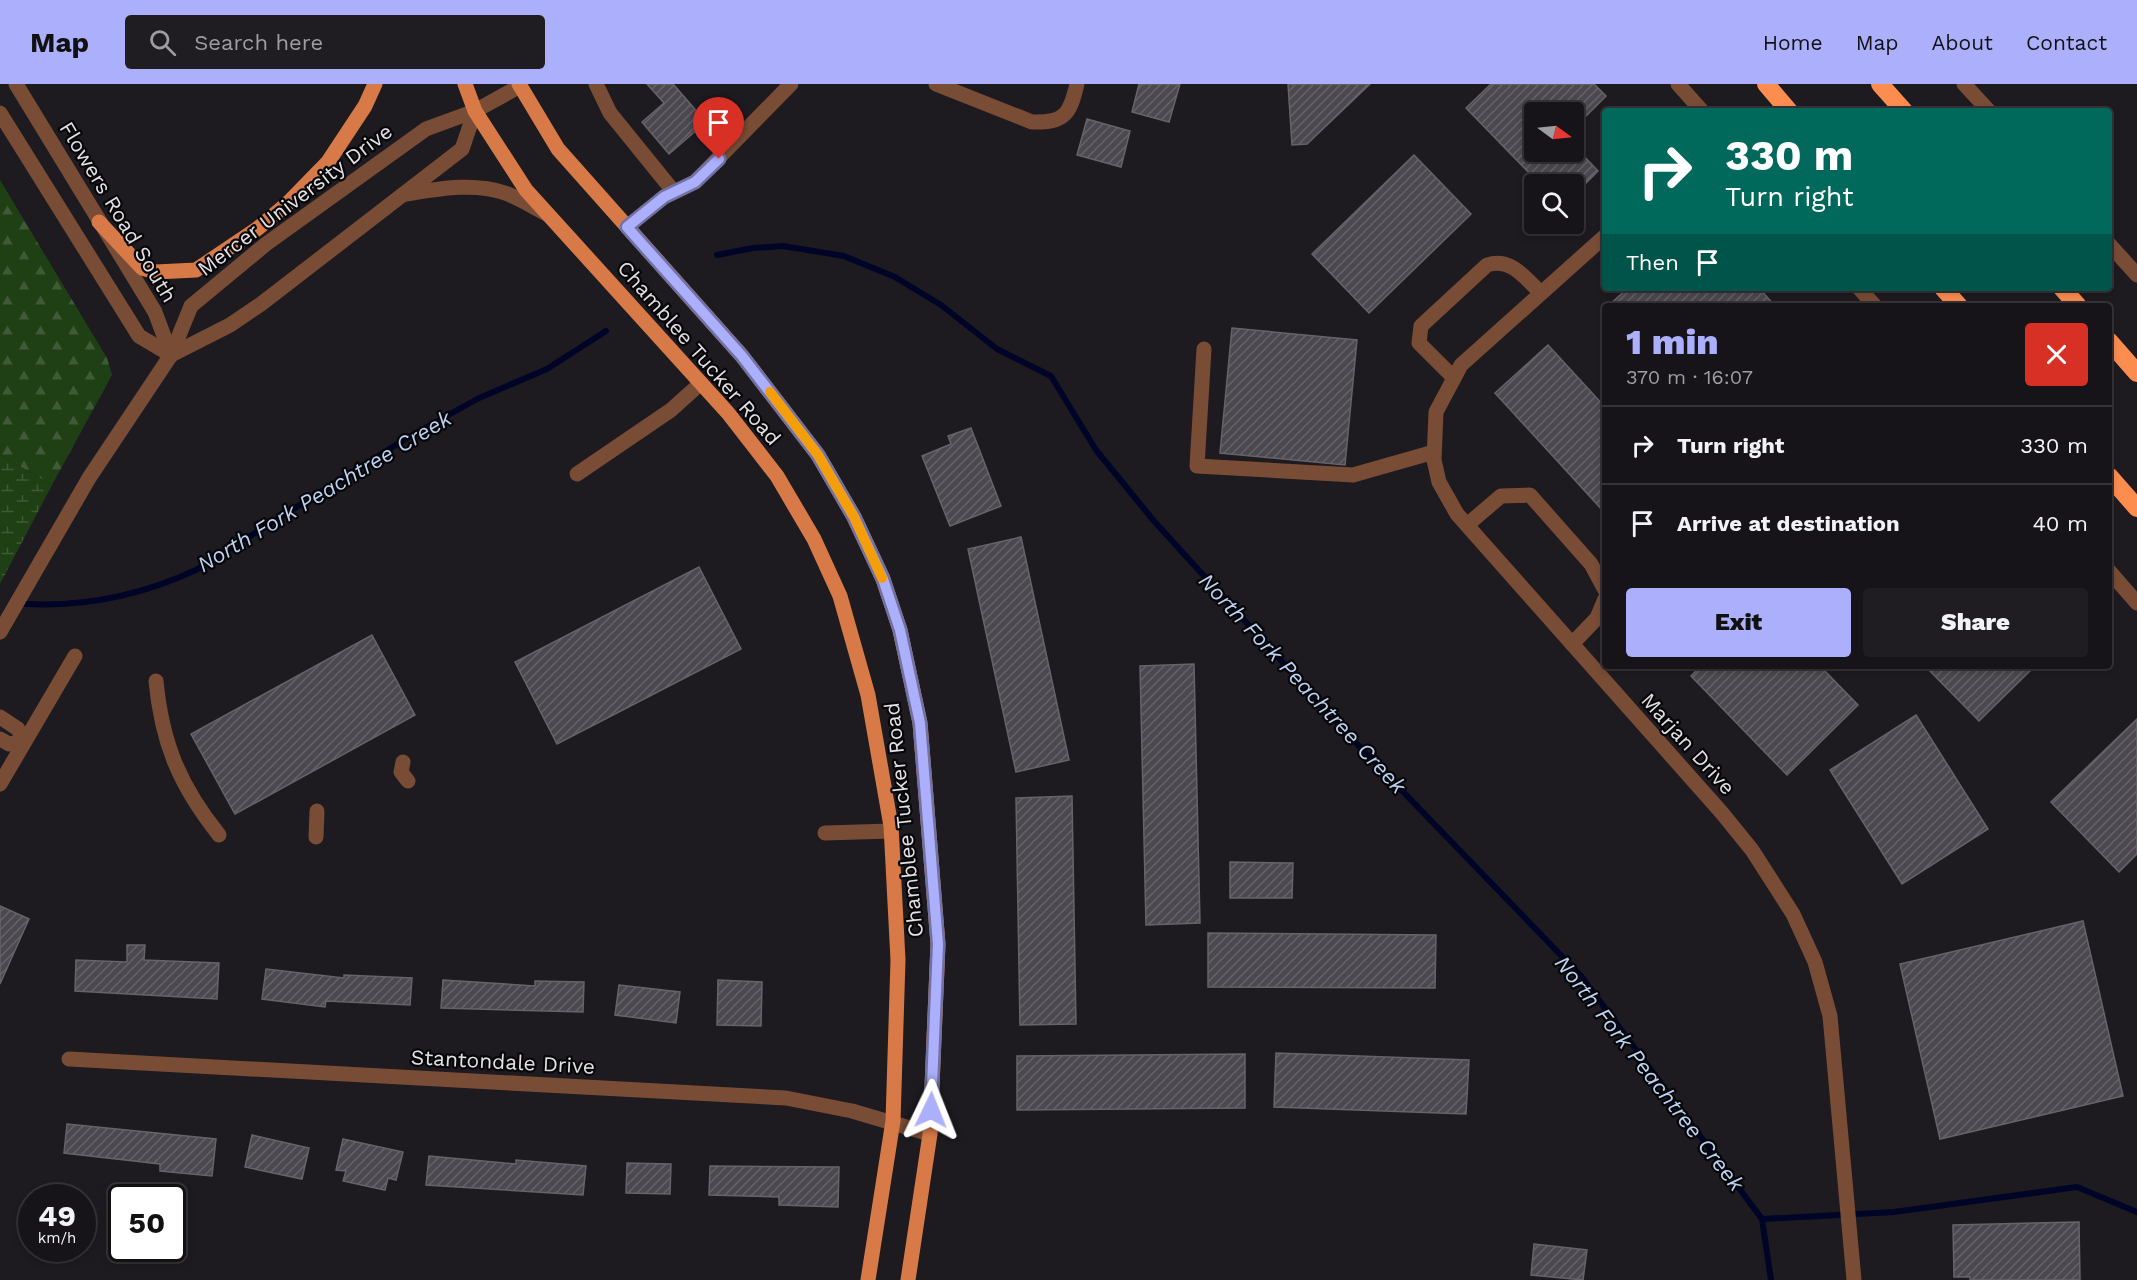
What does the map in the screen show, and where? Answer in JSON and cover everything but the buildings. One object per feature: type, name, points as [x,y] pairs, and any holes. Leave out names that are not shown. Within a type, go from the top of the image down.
[{"type":"highway","points":[[1766,84],[1786,108]]},
{"type":"highway","points":[[1880,84],[1901,108]]},
{"type":"highway","points":[[1946,291],[1956,303]]},
{"type":"highway","points":[[2065,291],[2075,303]]},
{"type":"highway","points":[[2112,344],[2137,373]]},
{"type":"highway","points":[[2112,479],[2137,508]]},
{"type":"main road","points":[[99,222],[142,268],[156,272],[196,270],[256,229],[287,204],[328,162],[365,106],[375,84]]},
{"type":"main road","name":"Chamblee Tucker Road","points":[[465,84],[475,111],[526,190],[728,413],[777,476],[814,539],[840,596],[868,695],[891,831],[898,960],[893,1121],[868,1280]]},
{"type":"main road","name":"Chamblee Tucker Road","points":[[519,85],[558,149],[742,356],[818,455],[854,517],[883,579],[897,620],[920,723],[938,944],[930,1134],[908,1280]]},
{"type":"street","name":"Flowers Road South","points":[[16,84],[155,312],[171,355]]},
{"type":"street","points":[[596,84],[610,113],[674,192]]},
{"type":"street","points":[[627,227],[674,192],[695,182],[791,84]]},
{"type":"street","points":[[936,84],[1032,122],[1047,123],[1060,119],[1071,109],[1077,84]]},
{"type":"street","points":[[1678,84],[1699,108]]},
{"type":"street","points":[[1964,84],[1986,108]]},
{"type":"street","name":"Mercer University Drive","points":[[0,632],[89,478],[171,355],[191,306],[240,264],[426,129],[475,111],[519,85]]},
{"type":"street","name":"Mercer University Drive","points":[[171,355],[230,325],[261,304],[462,149],[475,111]]},
{"type":"street","points":[[0,113],[136,333],[171,355]]},
{"type":"street","points":[[403,195],[451,187],[478,188],[504,193],[549,214]]},
{"type":"street","name":"Marjan Drive","points":[[1602,239],[1461,365],[1436,412],[1434,452],[1439,482],[1457,514],[1722,813],[1752,850],[1793,915],[1815,962],[1830,1016],[1854,1280]]},
{"type":"street","points":[[2112,247],[2137,275]]},
{"type":"street","points":[[1454,378],[1419,343],[1421,326],[1487,265],[1496,262],[1516,269],[1540,293]]},
{"type":"street","points":[[1862,291],[1872,303]]},
{"type":"street","points":[[1204,349],[1197,466],[1353,475],[1434,452]]},
{"type":"street","points":[[576,474],[671,410],[701,383]]},
{"type":"street","points":[[1467,525],[1501,496],[1530,495],[1591,564],[1602,584]]},
{"type":"street","points":[[2112,574],[2137,603]]},
{"type":"street","points":[[1572,644],[1597,618],[1602,606]]},
{"type":"street","points":[[0,784],[75,656]]},
{"type":"street","points":[[156,681],[159,720],[177,771],[202,814],[219,835]]},
{"type":"street","points":[[0,717],[18,729],[24,741]]},
{"type":"street","points":[[0,739],[9,744],[24,741]]},
{"type":"street","points":[[403,762],[401,772],[408,782]]},
{"type":"street","points":[[316,837],[317,811]]},
{"type":"street","points":[[825,833],[891,831]]},
{"type":"street","name":"Stantondale Drive","points":[[69,1059],[786,1098],[893,1121],[930,1134]]},
{"type":"green space","points":[[0,180],[107,358],[112,375],[52,485],[0,455]]},
{"type":"green space","points":[[0,455],[52,485],[0,584]]},
{"type":"waterway","name":"North Fork Peachtree Creek","points":[[717,255],[753,248],[783,246],[844,256],[895,277],[941,305],[997,349],[1051,376],[1096,450],[1154,521],[1355,742],[1581,976],[1762,1219],[1771,1280]]},
{"type":"waterway","name":"North Fork Peachtree Creek","points":[[26,604],[70,603],[113,598],[176,579],[196,570],[407,438],[479,398],[547,369],[606,331]]},
{"type":"waterway","points":[[1762,1219],[1894,1212],[2077,1187],[2137,1212]]},
{"type":"slow traffic","points":[[770,392],[818,455],[854,517],[882,578]]},
{"type":"route","points":[[719,159],[695,182],[664,197],[627,227],[742,356],[818,455],[854,517],[883,579],[900,630],[920,723],[938,944],[931,1110]]}]
